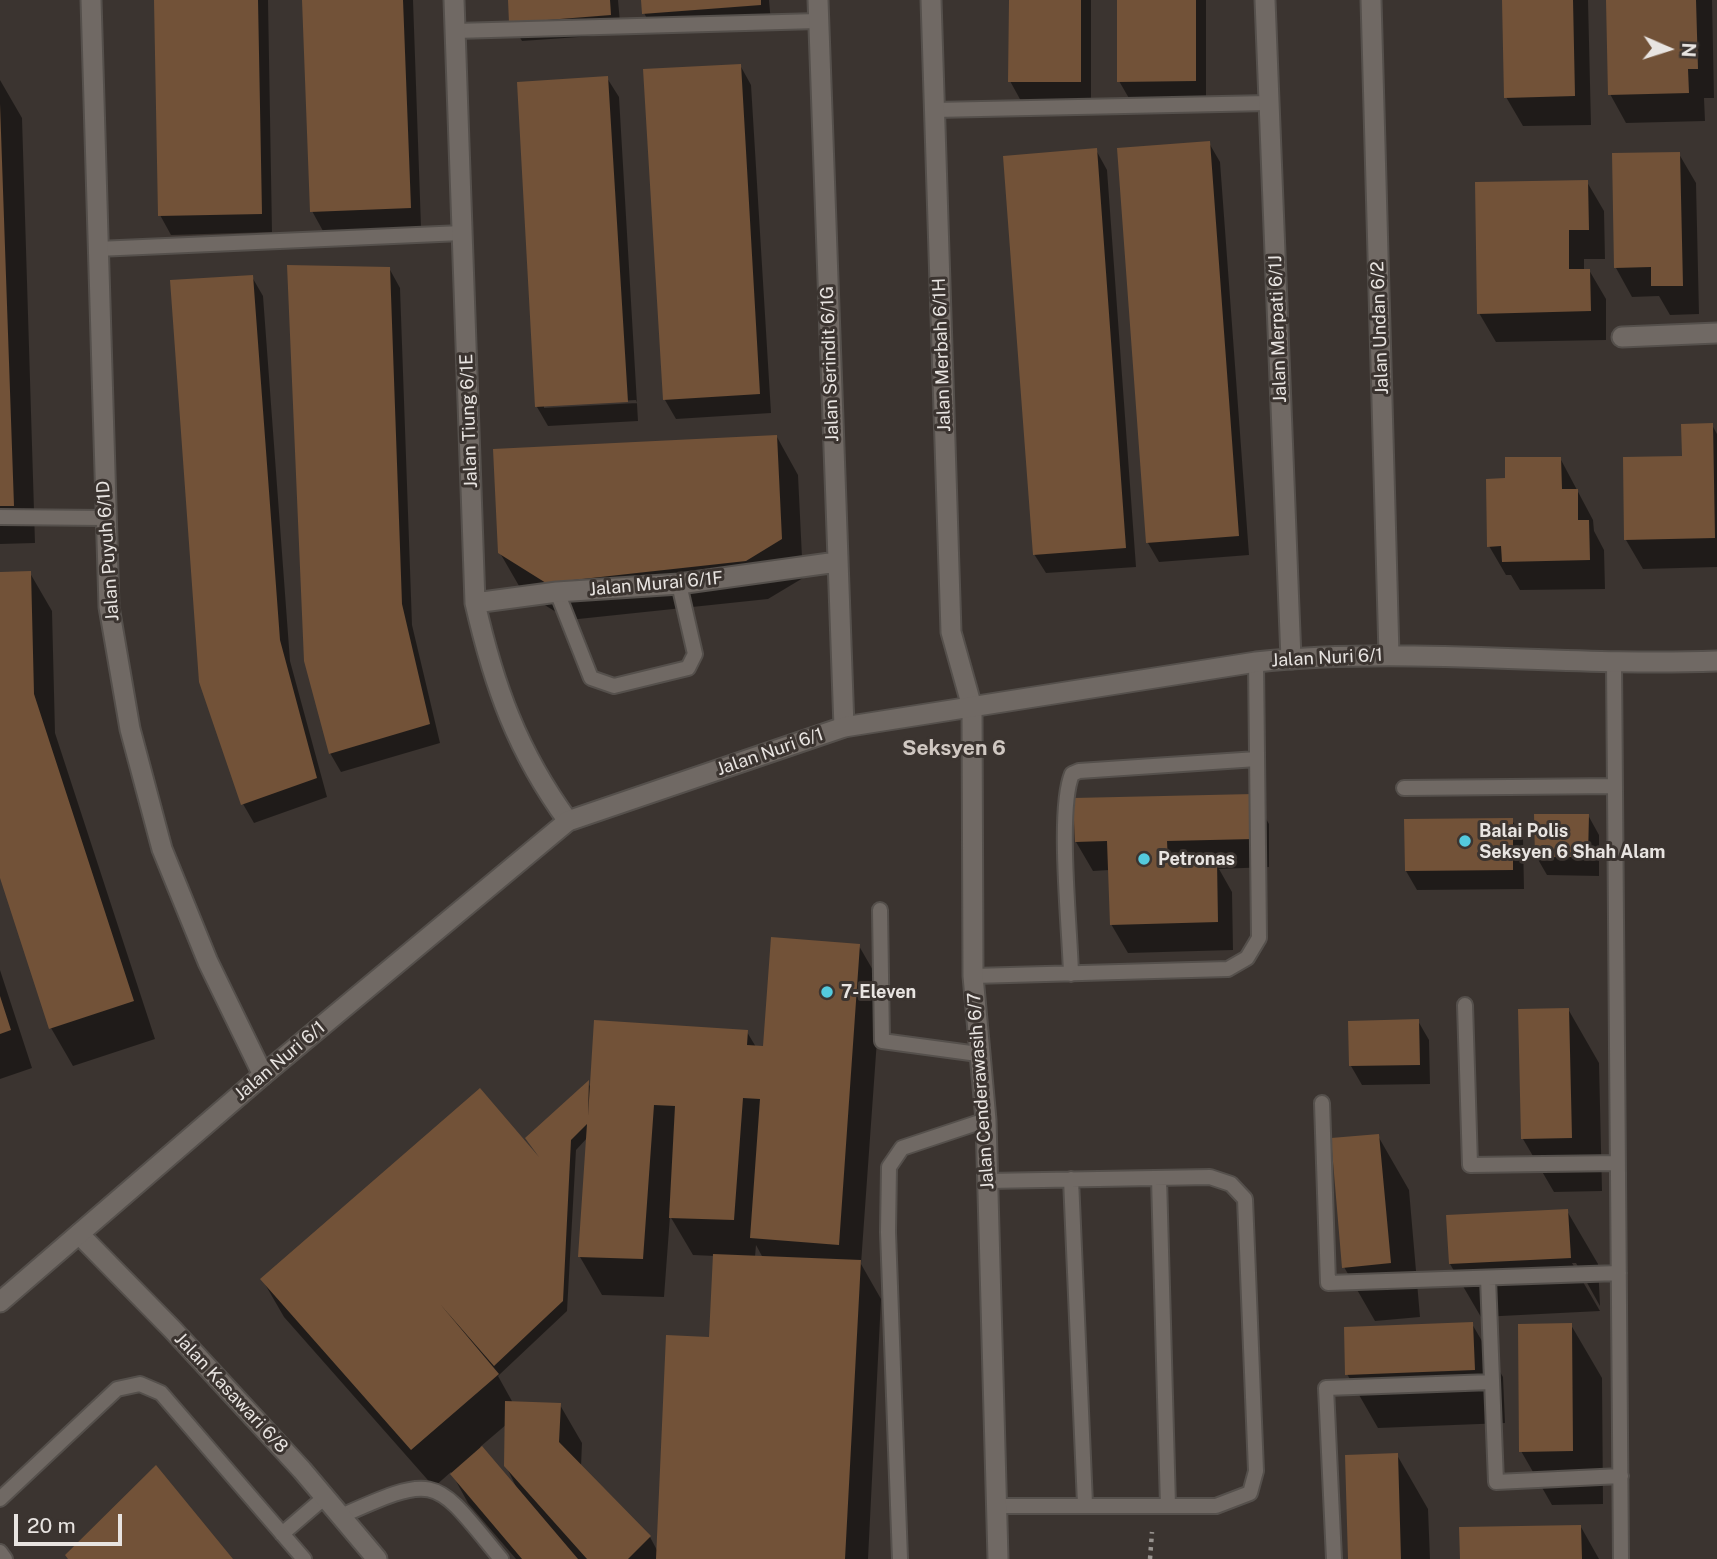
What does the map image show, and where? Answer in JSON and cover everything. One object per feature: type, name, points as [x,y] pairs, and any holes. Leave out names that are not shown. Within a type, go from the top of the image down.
[{"type":"street","name":"Jalan Puyuh 6/1D","points":[[91,0],[104,518],[109,607],[128,716],[162,849],[208,962],[263,1075]]},
{"type":"street","name":"Jalan Tiung 6/1E","points":[[454,0],[475,603],[490,669],[511,726],[540,783],[568,821]]},
{"type":"street","name":"Jalan Serindit 6/1G","points":[[818,0],[844,727]]},
{"type":"street","name":"Jalan Merbah 6/1H","points":[[931,0],[951,632],[972,707]]},
{"type":"street","name":"Jalan Merpati 6/1J","points":[[1265,0],[1291,659]]},
{"type":"street","name":"Jalan Undan 6/2","points":[[1371,0],[1389,655]]},
{"type":"street","points":[[1622,337],[1717,333]]},
{"type":"street","name":"Jalan Murai 6/1F","points":[[475,603],[557,592],[679,584],[837,562]]},
{"type":"street","name":"Jalan Nuri 6/1","points":[[0,1302],[263,1075],[568,821],[844,727],[1256,662],[1389,655],[1614,662],[1717,661]]},
{"type":"street","name":"Jalan Cenderawasih 6/7","points":[[972,707],[973,976],[986,1120],[998,1559]]},
{"type":"street","name":"Jalan Kasawari 6/8","points":[[79,1234],[181,1339],[377,1559]]},
{"type":"lane","points":[[455,31],[818,21]]},
{"type":"lane","points":[[934,110],[1269,103]]},
{"type":"lane","points":[[97,249],[462,233]]},
{"type":"lane","points":[[0,517],[104,518]]},
{"type":"lane","points":[[557,592],[591,678],[614,686],[688,668],[695,654],[679,584]]},
{"type":"lane","points":[[973,976],[1228,969],[1247,958],[1259,938],[1256,662]]},
{"type":"lane","points":[[1614,662],[1621,1559]]},
{"type":"lane","points":[[1071,974],[1066,816],[1067,784],[1072,774],[1079,771],[1257,759]]},
{"type":"lane","points":[[1404,788],[1615,786]]},
{"type":"lane","points":[[880,910],[882,1041],[978,1054]]},
{"type":"lane","points":[[1465,1005],[1471,1165],[1618,1163]]},
{"type":"lane","points":[[1322,1103],[1328,1283],[1619,1273]]},
{"type":"lane","points":[[900,1559],[888,1232],[889,1167],[902,1148],[986,1120]]},
{"type":"lane","points":[[987,1181],[1210,1177],[1231,1184],[1245,1199],[1256,1471],[1250,1493],[1216,1506],[997,1506]]},
{"type":"lane","points":[[1159,1178],[1168,1506]]},
{"type":"lane","points":[[1071,1179],[1085,1504]]},
{"type":"lane","points":[[1488,1278],[1496,1482],[1620,1476]]},
{"type":"lane","points":[[1334,1559],[1326,1388],[1492,1382]]},
{"type":"lane","points":[[0,1499],[117,1389],[140,1384],[161,1393],[298,1556]]},
{"type":"lane","points":[[339,1517],[398,1490],[430,1488],[451,1498],[501,1559]]},
{"type":"lane","points":[[282,1534],[324,1497]]},
{"type":"lane","points":[[0,1552],[5,1559]]},
{"type":"building","points":[[154,0],[258,0],[262,214],[158,216]]},
{"type":"building","points":[[302,0],[403,0],[411,208],[310,212]]},
{"type":"building","points":[[508,0],[610,0],[611,15],[509,23]]},
{"type":"building","points":[[641,0],[761,0],[761,5],[642,14]]},
{"type":"building","points":[[1009,0],[1081,0],[1081,82],[1008,82]]},
{"type":"building","points":[[1117,0],[1196,0],[1196,81],[1117,82]]},
{"type":"building","points":[[1502,0],[1573,0],[1575,96],[1504,98]]},
{"type":"building","points":[[1606,0],[1696,0],[1698,69],[1688,69],[1689,93],[1608,95]]},
{"type":"building","points":[[741,64],[760,394],[663,400],[643,69]]},
{"type":"building","points":[[608,76],[628,402],[535,407],[517,82]]},
{"type":"building","points":[[0,104],[14,506],[0,506]]},
{"type":"building","points":[[1210,141],[1239,536],[1146,543],[1117,148]]},
{"type":"building","points":[[1097,148],[1126,548],[1033,555],[1003,156]]},
{"type":"building","points":[[1680,152],[1683,286],[1651,286],[1651,267],[1614,268],[1612,153]]},
{"type":"building","points":[[1588,180],[1589,230],[1569,230],[1569,269],[1590,269],[1591,311],[1477,314],[1475,182]]},
{"type":"building","points":[[287,265],[390,267],[402,604],[430,724],[329,754],[304,661]]},
{"type":"building","points":[[253,275],[280,640],[317,778],[241,805],[199,682],[170,280]]},
{"type":"building","points":[[1713,423],[1715,538],[1624,540],[1623,457],[1682,456],[1681,424]]},
{"type":"building","points":[[777,435],[782,539],[746,561],[546,583],[498,553],[493,449]]},
{"type":"building","points":[[1505,457],[1561,457],[1562,489],[1578,489],[1578,520],[1589,520],[1590,560],[1502,562],[1501,546],[1487,547],[1486,479],[1505,478]]},
{"type":"building","points":[[31,571],[34,694],[134,1001],[49,1029],[0,878],[0,572]]},
{"type":"building","points":[[1253,794],[1254,839],[1167,841],[1168,862],[1217,861],[1218,922],[1110,925],[1107,841],[1075,842],[1073,798]]},
{"type":"building","points":[[1534,814],[1589,814],[1588,857],[1535,857]]},
{"type":"building","points":[[1513,818],[1513,870],[1405,871],[1404,819]]},
{"type":"building","points":[[771,937],[860,944],[839,1245],[750,1238],[760,1099],[743,1098],[734,1220],[669,1218],[675,1106],[654,1105],[643,1259],[578,1257],[587,1124],[571,1140],[563,1301],[494,1366],[440,1304],[499,1374],[411,1450],[260,1279],[480,1088],[539,1157],[525,1138],[589,1080],[588,1116],[594,1020],[748,1030],[747,1045],[763,1046]]},
{"type":"building","points":[[0,996],[11,1030],[0,1034]]},
{"type":"building","points":[[1569,1008],[1572,1138],[1521,1139],[1518,1009]]},
{"type":"building","points":[[1419,1019],[1420,1065],[1349,1066],[1348,1021]]},
{"type":"building","points":[[1379,1134],[1391,1263],[1342,1268],[1331,1138]]},
{"type":"building","points":[[1568,1209],[1571,1258],[1449,1264],[1446,1215]]},
{"type":"building","points":[[713,1254],[861,1260],[845,1559],[656,1559],[666,1335],[709,1337]]},
{"type":"building","points":[[1473,1322],[1475,1370],[1345,1375],[1344,1327]]},
{"type":"building","points":[[1572,1323],[1573,1451],[1519,1452],[1518,1324]]},
{"type":"building","points":[[505,1401],[561,1403],[559,1442],[651,1536],[628,1559],[587,1559],[504,1466]]},
{"type":"building","points":[[482,1446],[578,1559],[522,1559],[450,1474]]},
{"type":"building","points":[[1398,1453],[1401,1559],[1348,1559],[1345,1455]]},
{"type":"building","points":[[156,1465],[233,1559],[68,1559],[65,1555]]},
{"type":"building","points":[[1581,1525],[1582,1559],[1460,1559],[1459,1527]]},
{"type":"place","name":"Balai Polis Seksyen 6 Shah Alam","points":[[1465,841]]},
{"type":"place","name":"Petronas","points":[[1144,859]]},
{"type":"place","name":"7-Eleven","points":[[827,992]]},
{"type":"district","name":"Seksyen 6","points":[[954,749]]}]
